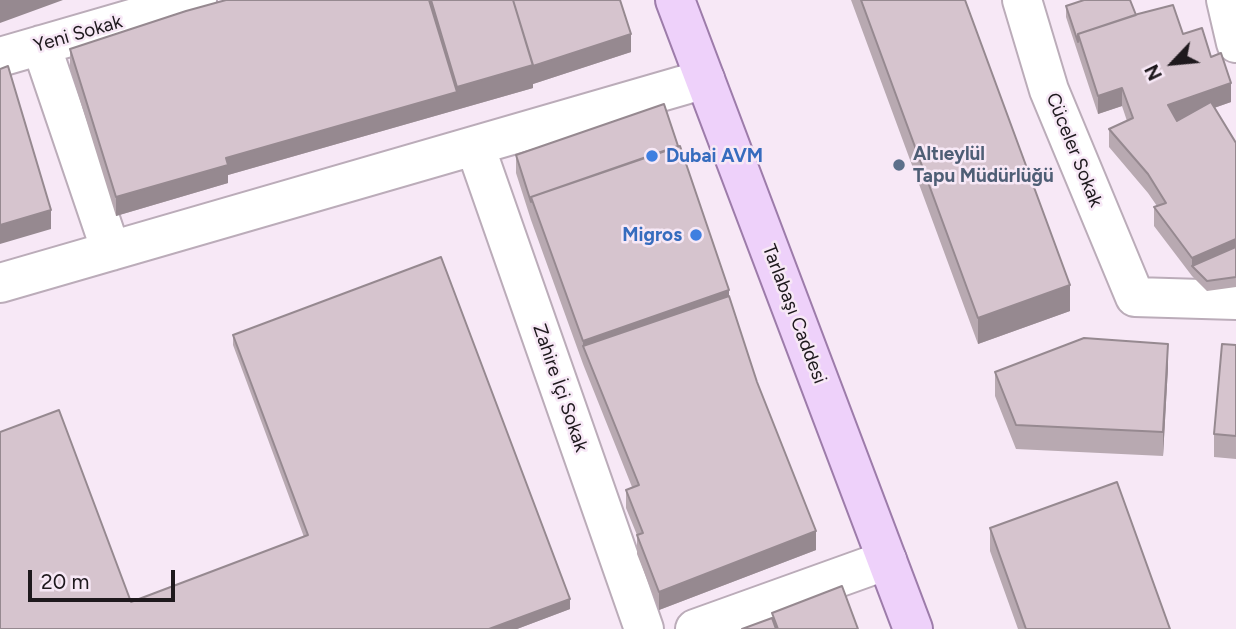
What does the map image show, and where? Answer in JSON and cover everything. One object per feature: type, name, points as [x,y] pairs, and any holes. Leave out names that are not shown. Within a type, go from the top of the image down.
[{"type":"main road","name":"Tarlabaşı Caddesi","points":[[675,0],[913,629]]},
{"type":"street","name":"Yeni Sokak","points":[[0,57],[41,45],[142,7],[197,0]]},
{"type":"street","name":"Cüceler Sokak","points":[[1023,0],[1049,90],[1135,297],[1236,300]]},
{"type":"street","points":[[1226,0],[1236,43]]},
{"type":"street","points":[[41,45],[111,251]]},
{"type":"street","points":[[0,283],[705,79]]},
{"type":"street","name":"Zahire İçi Sokak","points":[[475,146],[645,629]]},
{"type":"street","points":[[695,629],[887,560]]},
{"type":"building","points":[[226,0],[429,0],[457,92],[226,158],[228,165],[116,197],[70,49]]},
{"type":"building","points":[[431,0],[513,0],[533,65],[457,87]]},
{"type":"building","points":[[513,0],[620,0],[631,34],[533,66]]},
{"type":"building","points":[[861,0],[965,0],[1070,285],[978,318]]},
{"type":"building","points":[[1084,0],[1130,0],[1136,15],[1078,34],[1078,42],[1066,6]]},
{"type":"building","points":[[1173,5],[1183,34],[1202,28],[1211,57],[1221,53],[1231,83],[1168,105],[1177,121],[1211,102],[1236,143],[1236,239],[1192,258],[1154,207],[1166,203],[1148,174],[1109,129],[1133,118],[1122,88],[1098,96],[1078,34]]},
{"type":"building","points":[[8,66],[51,210],[0,225],[0,69]]},
{"type":"building","points":[[664,104],[678,146],[531,197],[531,202],[516,155]]},
{"type":"building","points":[[680,146],[729,290],[583,341],[531,197]]},
{"type":"building","points":[[1236,247],[1236,277],[1207,281],[1192,266]]},
{"type":"building","points":[[441,257],[570,599],[489,629],[0,629],[0,432],[59,410],[131,602],[308,535],[233,335]]},
{"type":"building","points":[[729,296],[757,382],[816,531],[659,592],[637,535],[643,533],[626,490],[639,485],[583,346]]},
{"type":"building","points":[[1084,338],[1168,344],[1163,432],[1016,425],[995,372]]},
{"type":"building","points":[[1222,344],[1236,345],[1236,436],[1214,434]]},
{"type":"building","points":[[1117,482],[1170,629],[1026,629],[990,528]]},
{"type":"building","points":[[842,586],[858,629],[778,629],[772,613]]},
{"type":"building","points":[[772,618],[776,629],[742,629]]},
{"type":"place","name":"Dubai AVM","points":[[652,156]]},
{"type":"place","name":"Altıeylül Tapu Müdürlüğü","points":[[899,165]]},
{"type":"place","name":"Migros","points":[[696,235]]}]
